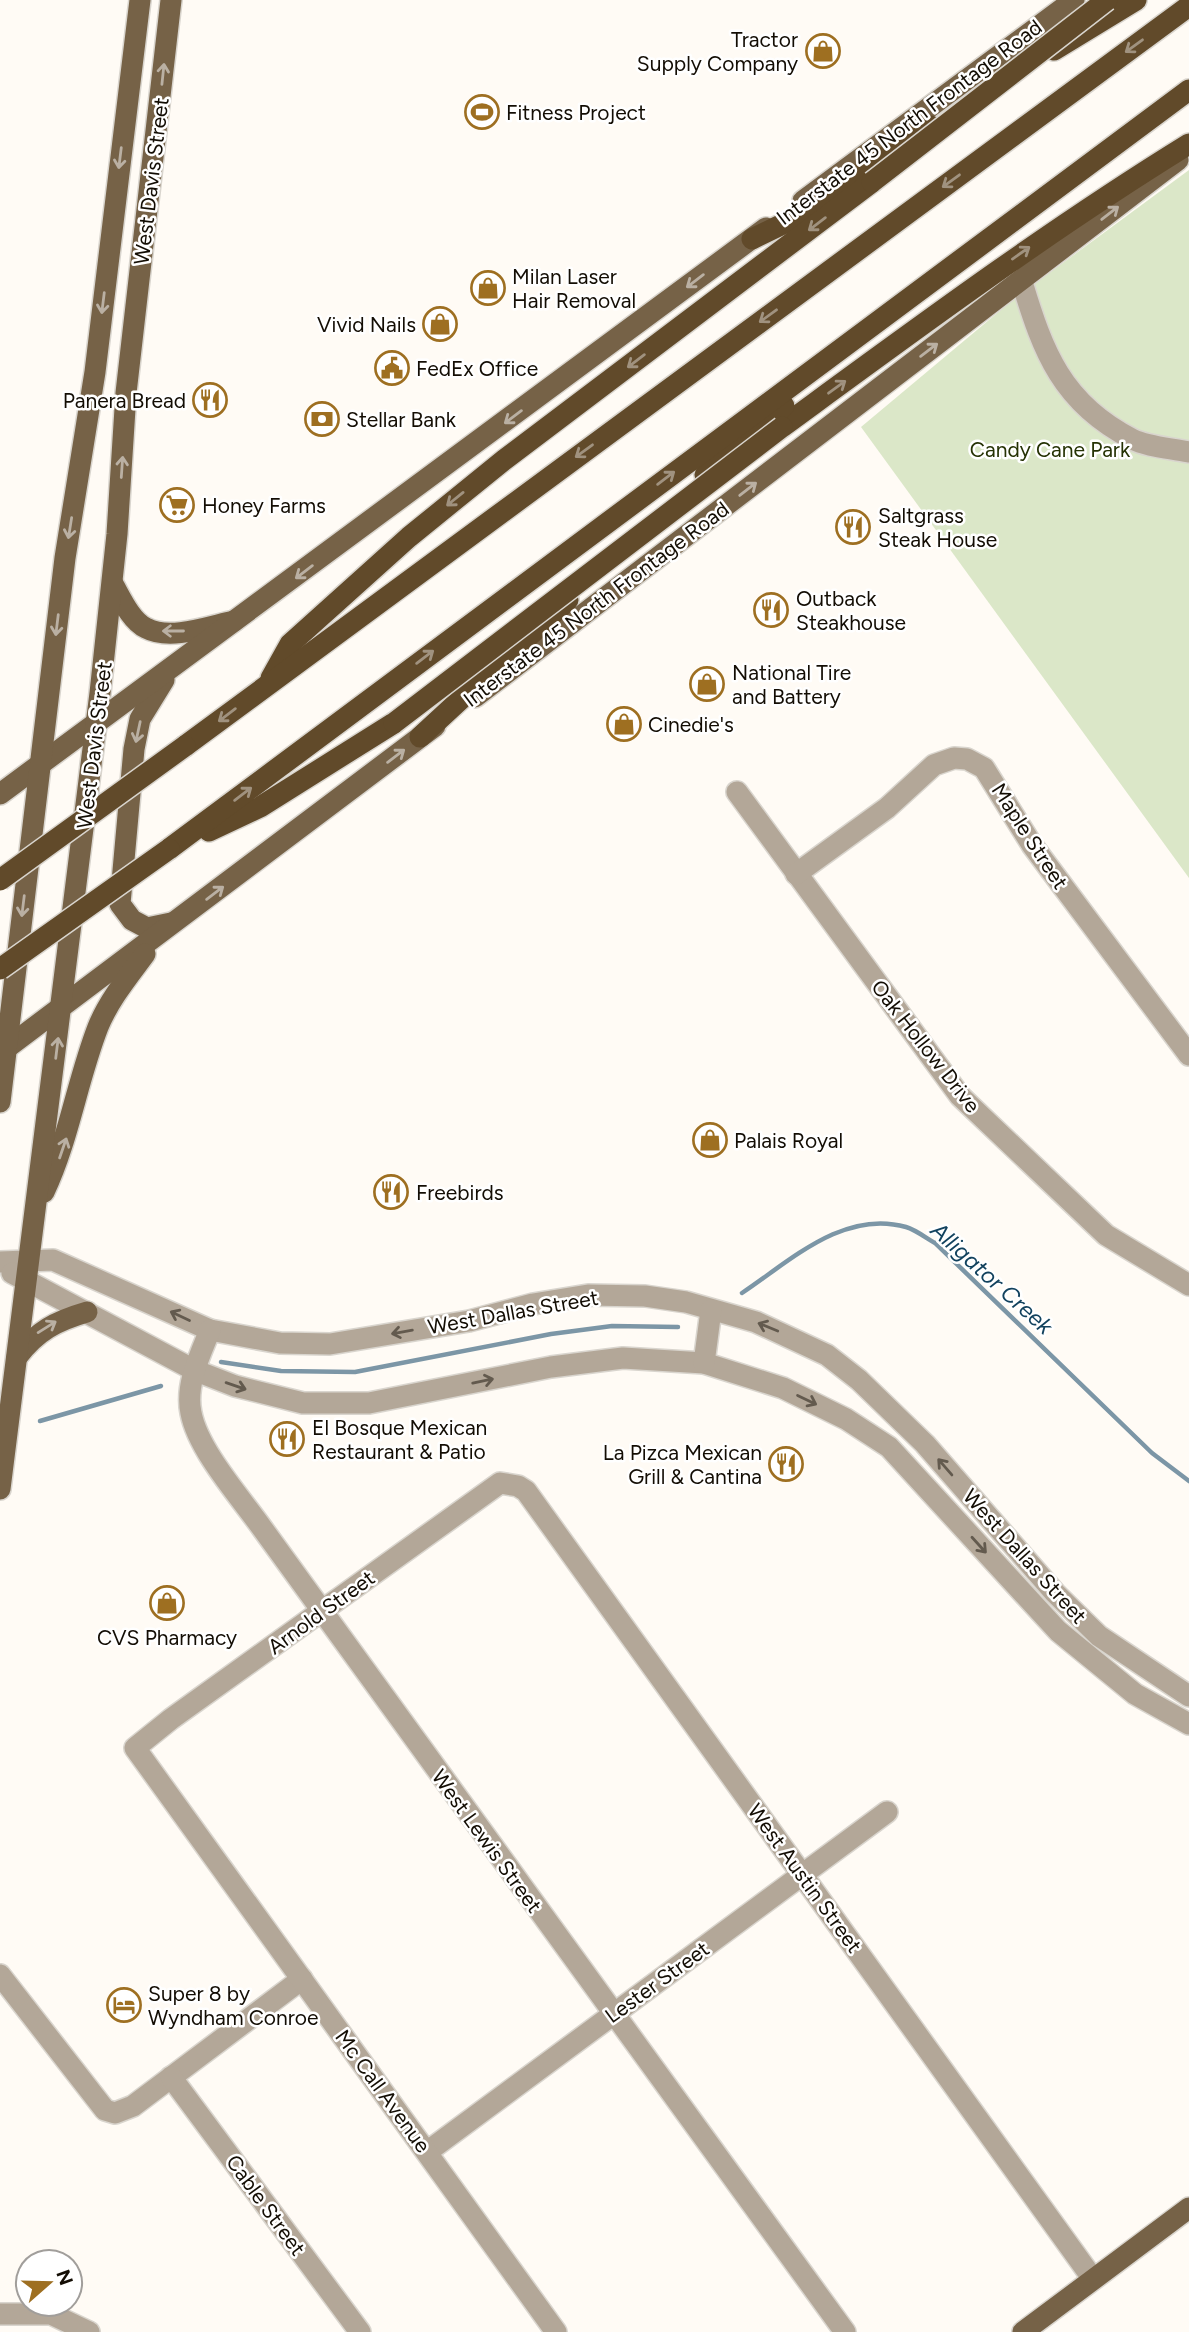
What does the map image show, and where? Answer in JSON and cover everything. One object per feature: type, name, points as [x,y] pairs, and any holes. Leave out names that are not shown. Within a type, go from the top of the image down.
[{"type":"highway","points":[[268,684],[290,644],[409,537],[504,460],[872,183],[1107,0]]},
{"type":"highway","points":[[752,239],[789,221],[980,94],[1136,0]]},
{"type":"highway","points":[[0,880],[1189,6]]},
{"type":"highway","points":[[0,970],[169,849],[1189,90]]},
{"type":"highway","points":[[169,849],[260,807],[394,723],[782,427],[1007,262],[1189,144]]},
{"type":"highway","points":[[420,737],[673,503],[953,265]]},
{"type":"main road","name":"West Davis Street","points":[[0,1102],[2,1051],[65,558],[95,372],[140,0]]},
{"type":"main road","name":"West Davis Street","points":[[0,1489],[97,724],[113,584],[126,393],[171,0]]},
{"type":"main road","name":"Interstate 45 North Frontage Road","points":[[0,794],[240,620],[1074,0]]},
{"type":"main road","name":"Interstate 45 North Frontage Road","points":[[2,1051],[177,922],[1189,152]]},
{"type":"main road","points":[[113,584],[136,619],[147,629],[175,632],[240,620]]},
{"type":"main road","points":[[169,672],[140,719],[120,904],[132,920],[147,928],[177,922]]},
{"type":"main road","points":[[36,1210],[66,1140],[98,1027],[115,994],[158,936]]},
{"type":"main road","points":[[17,1357],[31,1338],[46,1327],[87,1312]]},
{"type":"main road","points":[[1023,2332],[1189,2208]]},
{"type":"street","points":[[1021,282],[1038,337],[1052,367],[1087,409],[1133,440],[1189,453]]},
{"type":"street","name":"Maple Street","points":[[796,874],[887,808],[934,765],[954,758],[967,759],[984,768],[1032,845],[1189,1055]]},
{"type":"street","name":"Oak Hollow Drive","points":[[737,792],[960,1096],[1106,1235],[1189,1285]]},
{"type":"street","name":"West Dallas Street","points":[[28,1271],[53,1260],[210,1330],[280,1343],[330,1344],[469,1321],[533,1304],[588,1295],[645,1296],[756,1322],[827,1355],[887,1405],[925,1444],[1029,1565],[1099,1636],[1133,1662],[1189,1696]]},
{"type":"street","name":"West Dallas Street","points":[[0,1265],[28,1271],[87,1312],[194,1370],[272,1397],[335,1405],[369,1403],[592,1360],[649,1357],[704,1363],[783,1388],[846,1419],[889,1447],[1058,1631],[1119,1683],[1189,1724]]},
{"type":"street","points":[[704,1363],[712,1310]]},
{"type":"street","name":"West Lewis Street","points":[[210,1330],[194,1370],[190,1412],[195,1426],[244,1502],[845,2332]]},
{"type":"street","points":[[868,1433],[887,1405]]},
{"type":"street","name":"Arnold Street","points":[[135,1748],[171,1719],[500,1483],[510,1483]]},
{"type":"street","name":"West Austin Street","points":[[510,1483],[526,1491],[1093,2279]]},
{"type":"street","points":[[1011,1581],[1029,1565]]},
{"type":"street","points":[[1119,1683],[1133,1662]]},
{"type":"street","points":[[1159,1708],[1175,1703],[1189,1708]]},
{"type":"street","name":"Mc Call Avenue","points":[[135,1748],[556,2332]]},
{"type":"street","name":"Lester Street","points":[[427,2152],[887,1812]]},
{"type":"street","points":[[0,1975],[105,2110],[115,2113],[133,2106],[302,1979]]},
{"type":"street","name":"Cable Street","points":[[171,2077],[360,2332]]},
{"type":"street","points":[[0,2314],[51,2314],[89,2332]]},
{"type":"green space","name":"Candy Cane Park","points":[[1189,170],[1189,878],[861,427],[1014,299]]},
{"type":"waterway","name":"Alligator Creek","points":[[742,1293],[799,1253],[840,1232],[861,1225],[883,1223],[910,1228],[935,1243],[1152,1453],[1189,1481]]},
{"type":"waterway","name":"Alligator Creek","points":[[221,1362],[281,1371],[355,1372],[551,1334],[612,1326],[678,1327]]},
{"type":"waterway","name":"Alligator Creek","points":[[40,1421],[161,1386]]},
{"type":"place","name":"Tractor Supply Company","points":[[823,51]]},
{"type":"place","name":"Fitness Project","points":[[482,112]]},
{"type":"place","name":"Milan Laser Hair Removal","points":[[488,288]]},
{"type":"place","name":"Vivid Nails","points":[[440,324]]},
{"type":"place","name":"FedEx Office","points":[[392,368]]},
{"type":"place","name":"Panera Bread","points":[[210,400]]},
{"type":"place","name":"Stellar Bank","points":[[322,419]]},
{"type":"place","name":"Honey Farms","points":[[177,505]]},
{"type":"place","name":"Saltgrass Steak House","points":[[853,527]]},
{"type":"place","name":"Outback Steakhouse","points":[[771,610]]},
{"type":"place","name":"National Tire and Battery","points":[[707,684]]},
{"type":"place","name":"Cinedie's","points":[[624,724]]},
{"type":"place","name":"Palais Royal","points":[[710,1140]]},
{"type":"place","name":"Freebirds","points":[[391,1192]]},
{"type":"place","name":"El Bosque Mexican Restaurant & Patio","points":[[287,1439]]},
{"type":"place","name":"La Pizca Mexican Grill & Cantina","points":[[786,1464]]},
{"type":"place","name":"CVS Pharmacy","points":[[167,1603]]},
{"type":"place","name":"Super 8 by Wyndham Conroe","points":[[124,2005]]}]
